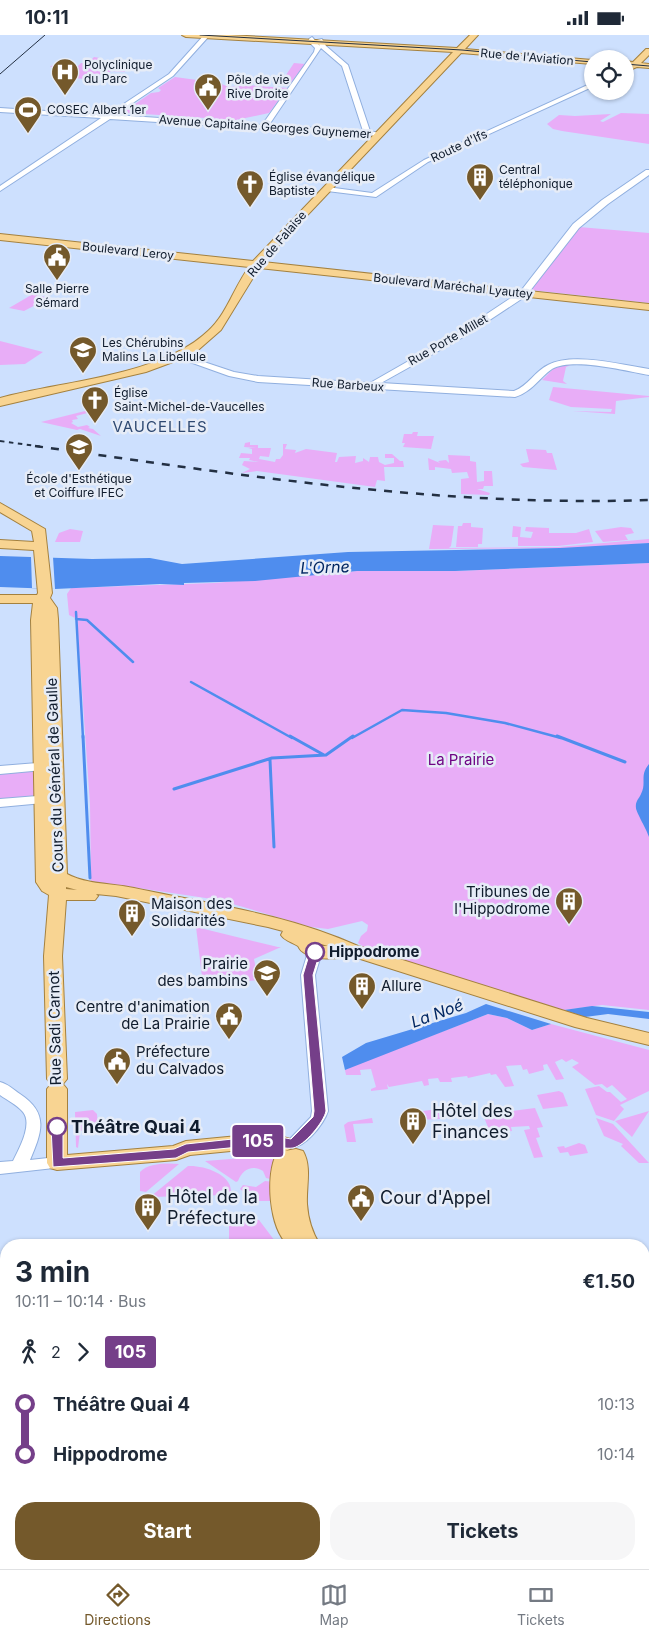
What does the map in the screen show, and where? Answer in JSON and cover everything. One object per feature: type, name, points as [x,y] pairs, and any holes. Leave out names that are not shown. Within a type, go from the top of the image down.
[{"type":"main road","points":[[186,35],[316,39]]},
{"type":"main road","points":[[233,35],[316,39]]},
{"type":"main road","name":"Rue de Falaise","points":[[0,402],[60,386],[143,369],[193,349],[214,332],[225,319],[245,280],[272,246],[463,49],[474,35]]},
{"type":"main road","points":[[463,49],[478,35]]},
{"type":"main road","name":"Rue de l'Aviation","points":[[316,39],[463,49],[584,60]]},
{"type":"main road","points":[[634,62],[649,51]]},
{"type":"main road","points":[[634,66],[649,67]]},
{"type":"main road","name":"Boulevard Leroy","points":[[0,237],[256,265]]},
{"type":"main road","points":[[272,246],[270,263],[294,269]]},
{"type":"main road","name":"Boulevard Maréchal Lyautey","points":[[256,265],[649,307]]},
{"type":"main road","name":"Rue de Falaise","points":[[0,407],[17,398]]},
{"type":"main road","points":[[0,507],[38,529],[41,546],[0,545]]},
{"type":"main road","name":"Cours du Général de Gaulle","points":[[41,546],[42,598],[50,608],[51,619],[48,766],[49,799],[58,884]]},
{"type":"main road","points":[[0,599],[21,601],[42,598]]},
{"type":"main road","points":[[58,884],[176,904],[198,905],[243,915],[319,945],[352,950],[595,1027],[649,1039]]},
{"type":"main road","name":"Rue Sadi Carnot","points":[[57,1163],[57,1084],[53,956],[58,884]]},
{"type":"main road","points":[[287,1150],[280,1207],[289,1233],[296,1239]]},
{"type":"main road","points":[[57,1163],[176,1153],[185,1158],[287,1150],[299,1162],[297,1210],[306,1239]]},
{"type":"street","points":[[0,189],[171,75],[207,36]]},
{"type":"street","points":[[264,127],[317,52],[316,39]]},
{"type":"street","points":[[316,39],[345,65],[367,133]]},
{"type":"street","name":"Route d'Ifs","points":[[327,189],[373,195],[426,161],[584,89]]},
{"type":"street","name":"Avenue Capitaine Georges Guynemer","points":[[0,110],[380,134]]},
{"type":"street","name":"Rue Porte Millet","points":[[372,386],[381,379],[464,333],[523,294],[576,226],[605,202],[649,172]]},
{"type":"street","name":"Rue Barbeux","points":[[177,356],[254,379],[516,394],[522,392],[551,367],[561,364],[576,363],[649,371]]},
{"type":"street","points":[[0,770],[48,766]]},
{"type":"street","points":[[0,803],[49,799]]},
{"type":"street","points":[[287,1150],[318,1119],[320,1111],[308,975],[319,945]]},
{"type":"street","points":[[0,1087],[25,1106],[33,1118],[29,1139],[19,1166]]},
{"type":"street","points":[[0,1168],[57,1163]]},
{"type":"green space","points":[[94,57],[100,58],[97,61],[118,63],[115,67],[128,69],[124,72],[111,71],[106,75],[85,74],[82,77],[88,77],[86,79],[71,78],[77,72],[71,71],[74,68],[50,67],[54,64],[78,66],[81,63],[88,63]]},
{"type":"green space","points":[[294,63],[305,64],[290,84],[280,84]]},
{"type":"green space","points":[[175,77],[219,83],[229,87],[245,85],[288,88],[269,113],[236,120],[128,113],[125,111],[151,93],[159,92],[161,90],[158,88]]},
{"type":"green space","points":[[621,113],[649,114],[649,144],[562,131],[553,129],[547,124],[559,115],[611,114],[600,121],[603,122]]},
{"type":"green space","points":[[579,227],[649,233],[649,303],[531,290]]},
{"type":"green space","points":[[33,294],[49,298],[24,311],[9,308]]},
{"type":"green space","points":[[0,341],[43,352],[25,364],[0,365]]},
{"type":"green space","points":[[571,365],[566,367],[563,381],[567,384],[542,380],[554,368]]},
{"type":"green space","points":[[553,387],[649,397],[616,401],[615,414],[572,411],[611,412],[612,409],[571,407],[549,400]]},
{"type":"green space","points":[[89,410],[95,411],[76,416],[78,419],[72,420],[73,422],[71,423],[78,427],[87,425],[90,427],[88,428],[93,429],[101,436],[80,429],[77,430],[41,422]]},
{"type":"green space","points":[[413,432],[418,432],[417,436],[434,436],[431,449],[403,447],[405,443],[402,443],[404,434],[412,434]]},
{"type":"green space","points":[[250,442],[250,445],[258,445],[258,448],[271,448],[269,457],[260,456],[259,459],[275,462],[276,459],[280,459],[283,455],[283,444],[287,444],[285,449],[296,450],[295,453],[306,449],[337,453],[335,462],[337,462],[339,457],[356,456],[355,463],[363,461],[363,458],[369,462],[370,457],[378,457],[379,462],[385,465],[394,463],[394,458],[385,458],[385,454],[392,454],[400,461],[403,461],[404,467],[384,467],[385,481],[377,480],[375,487],[257,471],[242,473],[250,469],[242,465],[244,461],[259,462],[249,460],[250,458],[239,458],[241,453],[252,454],[252,449],[248,448],[256,448],[244,447],[245,443]]},
{"type":"green space","points":[[526,449],[546,450],[547,453],[552,453],[557,470],[523,467],[520,464],[529,462]]},
{"type":"green space","points":[[448,455],[470,456],[470,461],[476,462],[477,482],[484,481],[484,471],[492,471],[493,486],[484,486],[483,489],[477,489],[490,493],[489,495],[461,494],[461,479],[469,478],[467,472],[452,473],[451,469],[435,467],[435,470],[429,470],[428,458],[440,463],[438,461],[446,460],[449,463]]},
{"type":"green space","points":[[463,523],[471,523],[471,527],[483,528],[482,544],[478,544],[478,547],[456,547],[458,526],[462,526]]},
{"type":"green space","points":[[433,525],[454,526],[451,546],[449,548],[558,547],[649,539],[649,543],[580,548],[429,549]]},
{"type":"green space","points":[[513,526],[521,527],[520,537],[531,538],[533,532],[525,531],[526,527],[549,528],[549,533],[576,533],[589,529],[593,542],[558,546],[518,546],[518,537],[512,537]]},
{"type":"green space","points":[[621,527],[631,528],[634,533],[625,535],[628,540],[603,542],[595,531]]},
{"type":"green space","points":[[70,529],[83,531],[80,542],[55,542],[59,533]]},
{"type":"green space","name":"La Prairie","points":[[649,563],[649,1010],[602,1005],[564,1010],[367,949],[358,943],[361,936],[367,931],[368,925],[362,921],[328,929],[311,927],[219,900],[91,881],[90,804],[77,619],[69,615],[67,594],[71,588],[214,583],[357,571],[455,571]]},
{"type":"green space","points":[[35,771],[36,797],[0,800],[0,774]]},
{"type":"green space","points":[[196,927],[281,947],[254,959],[258,980],[203,985]]},
{"type":"green space","points":[[488,1014],[507,1018],[532,1030],[551,1024],[649,1050],[649,1091],[620,1105],[624,1109],[614,1121],[596,1115],[585,1089],[599,1086],[610,1092],[621,1102],[627,1099],[612,1085],[607,1088],[602,1084],[595,1085],[572,1067],[579,1063],[572,1059],[566,1062],[562,1059],[555,1062],[564,1079],[556,1080],[547,1064],[543,1065],[544,1070],[529,1074],[527,1069],[523,1070],[521,1065],[506,1066],[514,1086],[505,1087],[496,1074],[491,1075],[490,1073],[468,1078],[467,1076],[451,1078],[452,1082],[440,1082],[438,1078],[428,1079],[429,1085],[424,1086],[422,1081],[389,1087],[387,1084],[388,1089],[371,1091],[371,1089],[376,1087],[371,1069],[360,1070],[361,1075],[346,1075],[345,1070],[353,1066]]},
{"type":"green space","points":[[559,1091],[563,1093],[568,1106],[543,1109],[537,1095]]},
{"type":"green space","points":[[506,1108],[511,1108],[512,1111],[535,1108],[543,1127],[537,1128],[540,1137],[536,1138],[543,1157],[534,1158],[524,1130],[530,1129],[529,1126],[511,1127],[512,1131],[505,1132],[503,1128],[489,1130],[482,1112],[497,1109],[499,1114],[507,1112]]},
{"type":"green space","points":[[438,1109],[440,1119],[417,1120],[415,1112]]},
{"type":"green space","points":[[93,1110],[97,1114],[98,1130],[80,1131],[78,1148],[76,1147],[75,1112]]},
{"type":"green space","points":[[649,1111],[632,1137],[615,1121]]},
{"type":"green space","points":[[372,1118],[373,1123],[353,1124],[356,1142],[347,1142],[344,1125],[348,1122]]},
{"type":"green space","points":[[596,1118],[613,1124],[649,1163],[639,1163],[621,1146],[623,1144],[604,1136]]},
{"type":"green space","points":[[579,1143],[585,1145],[588,1153],[570,1156],[568,1152],[560,1153],[557,1147],[564,1146],[565,1148]]},
{"type":"green space","points":[[267,1156],[274,1160],[275,1180],[266,1178],[263,1171],[259,1169],[251,1168],[245,1171],[236,1182],[205,1161]]},
{"type":"green space","points":[[158,1164],[179,1164],[146,1192],[140,1191],[140,1172],[143,1169]]},
{"type":"green space","points":[[188,1166],[201,1167],[216,1172],[227,1180],[231,1192],[228,1195],[150,1197]]},
{"type":"green space","points":[[265,1181],[275,1182],[272,1200],[270,1201],[255,1201],[240,1189],[243,1185],[256,1187]]},
{"type":"green space","points":[[228,1216],[259,1220],[273,1239],[229,1239],[229,1226],[234,1225],[229,1225],[228,1222],[234,1221],[228,1221]]},
{"type":"water","name":"L'Orne","points":[[649,543],[649,563],[455,571],[357,571],[255,581],[184,583],[184,585],[160,584],[55,589],[0,587],[0,556],[92,559],[150,558],[182,564],[348,552],[560,548]]},
{"type":"water","points":[[649,764],[649,837],[636,810],[636,806],[643,790],[644,772]]},
{"type":"water","points":[[486,1004],[551,1024],[532,1030],[507,1018],[488,1014],[345,1070],[342,1057],[366,1043],[466,1013]]},
{"type":"water","points":[[592,1006],[649,1012],[649,1019],[608,1014],[585,1017],[564,1010]]},
{"type":"pier","points":[[31,557],[53,557],[55,589],[32,588]]},
{"type":"waterway","points":[[76,612],[76,619]]},
{"type":"waterway","points":[[76,619],[87,620],[133,662]]},
{"type":"waterway","points":[[76,619],[83,738]]},
{"type":"waterway","points":[[191,682],[292,738]]},
{"type":"waterway","points":[[352,738],[402,710],[446,713],[505,723],[561,738]]},
{"type":"waterway","points":[[83,736],[90,878]]},
{"type":"waterway","points":[[290,736],[324,755]]},
{"type":"waterway","points":[[174,789],[272,758],[326,755],[353,736]]},
{"type":"waterway","points":[[557,736],[625,762]]},
{"type":"waterway","points":[[270,760],[274,847]]},
{"type":"tram line","points":[[0,74],[45,35]]},
{"type":"tram line","points":[[200,35],[462,50],[584,61]]},
{"type":"tram line","points":[[634,65],[649,66]]},
{"type":"railway","points":[[0,441],[43,447]]},
{"type":"railway","points":[[35,446],[265,478],[417,494],[493,499],[649,500]]},
{"type":"bus line","name":"105","points":[[57,1127],[57,1163],[176,1153],[186,1148],[270,1140],[283,1144],[294,1143],[318,1119],[320,1111],[308,975],[315,952]]},
{"type":"place","name":"Polyclinique du Parc","points":[[65,96]]},
{"type":"place","name":"Pôle de vie Rive Droite","points":[[208,111]]},
{"type":"place","name":"COSEC Albert 1er","points":[[28,134]]},
{"type":"place","name":"Central téléphonique","points":[[480,201]]},
{"type":"place","name":"Église évangélique Baptiste","points":[[250,208]]},
{"type":"place","name":"Salle Pierre Sémard","points":[[57,281]]},
{"type":"place","name":"Les Chérubins Malins La Libellule","points":[[83,374]]},
{"type":"place","name":"Église Saint-Michel-de-Vaucelles","points":[[95,424]]},
{"type":"place","name":"École d'Esthétique et Coiffure IFEC","points":[[79,471]]},
{"type":"place","name":"Tribunes de l'Hippodrome","points":[[569,925]]},
{"type":"place","name":"Maison des Solidarités","points":[[132,937]]},
{"type":"place","name":"Hippodrome","points":[[315,952]]},
{"type":"place","name":"Prairie des bambins","points":[[267,997]]},
{"type":"place","name":"Allure","points":[[362,1010]]},
{"type":"place","name":"Centre d'animation de La Prairie","points":[[229,1040]]},
{"type":"place","name":"Préfecture du Calvados","points":[[117,1085]]},
{"type":"place","name":"Théâtre Quai 4","points":[[57,1127]]},
{"type":"place","name":"Hôtel des Finances","points":[[413,1145]]},
{"type":"place","name":"Cour d'Appel","points":[[361,1222]]},
{"type":"place","name":"Hôtel de la Préfecture","points":[[148,1231]]},
{"type":"district","name":"VAUCELLES","points":[[160,427]]},
{"type":"water label","name":"La Noé","points":[[437,1013]]}]
